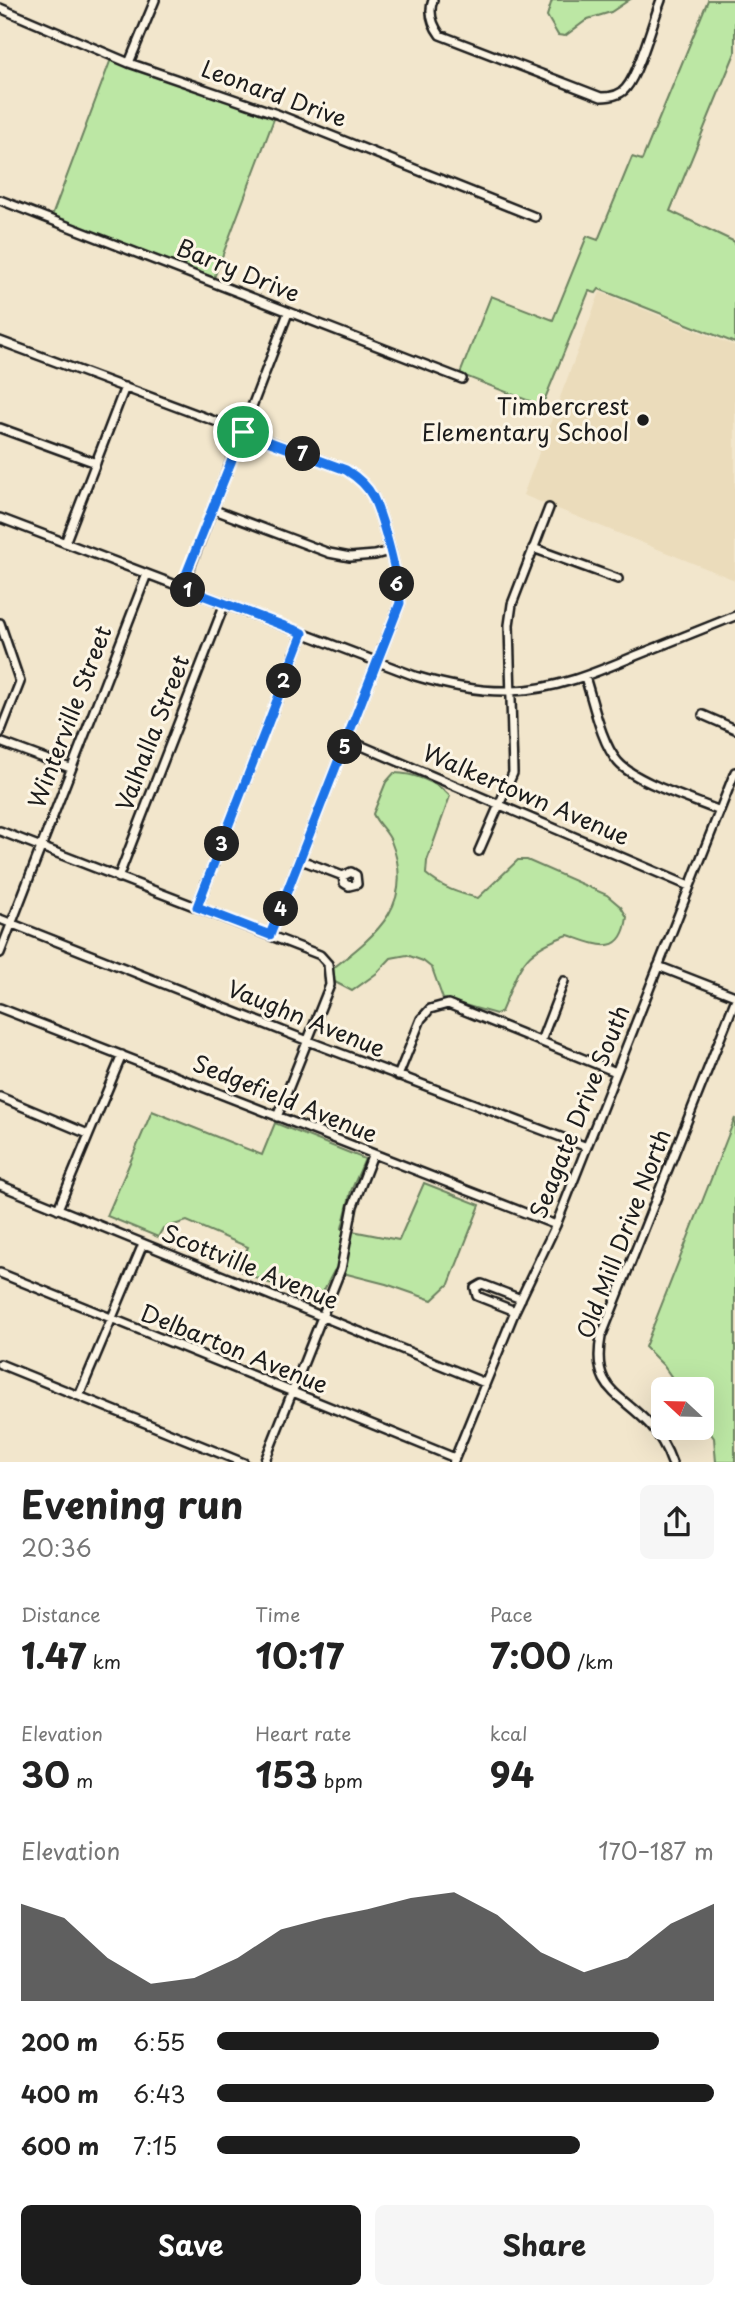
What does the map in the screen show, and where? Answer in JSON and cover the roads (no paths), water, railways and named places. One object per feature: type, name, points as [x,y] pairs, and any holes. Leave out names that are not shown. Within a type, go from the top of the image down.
[{"type":"street","points":[[129,63],[155,0]]},
{"type":"street","points":[[433,0],[432,21],[440,35],[601,97],[608,97],[625,89],[661,0]]},
{"type":"street","name":"Leonard Drive","points":[[0,8],[129,63],[277,114],[535,217]]},
{"type":"street","name":"Barry Drive","points":[[0,200],[210,279],[288,313],[462,379]]},
{"type":"street","points":[[181,587],[288,313]]},
{"type":"street","points":[[0,341],[346,470],[360,480],[372,496],[389,551],[400,603],[270,935]]},
{"type":"street","points":[[65,543],[125,387]]},
{"type":"street","points":[[0,428],[96,463]]},
{"type":"street","points":[[480,851],[513,773],[509,625],[512,604],[549,508]]},
{"type":"street","points":[[212,509],[329,553],[350,557],[389,551]]},
{"type":"street","points":[[0,518],[378,662],[449,685],[511,691],[545,687],[585,677],[735,616]]},
{"type":"street","points":[[533,548],[618,579]]},
{"type":"street","name":"Winterville Street","points":[[0,953],[147,574]]},
{"type":"street","name":"Valhalla Street","points":[[118,877],[225,603]]},
{"type":"street","points":[[0,624],[20,682],[0,733]]},
{"type":"street","points":[[197,907],[303,633]]},
{"type":"street","points":[[585,677],[609,747],[617,761],[640,777],[720,811]]},
{"type":"street","points":[[703,715],[735,729]]},
{"type":"street","name":"Walkertown Avenue","points":[[348,740],[689,886]]},
{"type":"street","points":[[0,741],[70,768]]},
{"type":"street","name":"Seagate Drive South","points":[[454,1460],[515,1311],[556,1225],[735,772]]},
{"type":"street","points":[[0,831],[320,955],[328,964],[330,985],[277,1117]]},
{"type":"street","points":[[300,860],[343,876]]},
{"type":"street","name":"Vaughn Avenue","points":[[0,919],[398,1076],[587,1147]]},
{"type":"street","points":[[658,965],[735,999]]},
{"type":"street","points":[[541,1041],[564,981]]},
{"type":"street","name":"Old Mill Drive North","points":[[672,1462],[650,1425],[616,1396],[606,1383],[601,1371],[599,1350],[601,1337],[735,999]]},
{"type":"street","points":[[398,1076],[421,1018],[430,1009],[448,1004],[616,1072]]},
{"type":"street","name":"Sedgefield Avenue","points":[[0,1008],[556,1225]]},
{"type":"street","points":[[58,1209],[122,1055]]},
{"type":"street","points":[[0,1097],[89,1134]]},
{"type":"street","points":[[264,1462],[341,1269],[353,1206],[373,1154]]},
{"type":"street","name":"Scottville Avenue","points":[[0,1185],[485,1383]]},
{"type":"street","points":[[79,1396],[143,1244]]},
{"type":"street","name":"Delbarton Avenue","points":[[0,1273],[454,1460]]},
{"type":"street","points":[[515,1311],[480,1298],[475,1289],[482,1284],[521,1299]]},
{"type":"street","points":[[0,1364],[244,1462]]},
{"type":"place","name":"Timbercrest Elementary School","points":[[643,420]]}]
